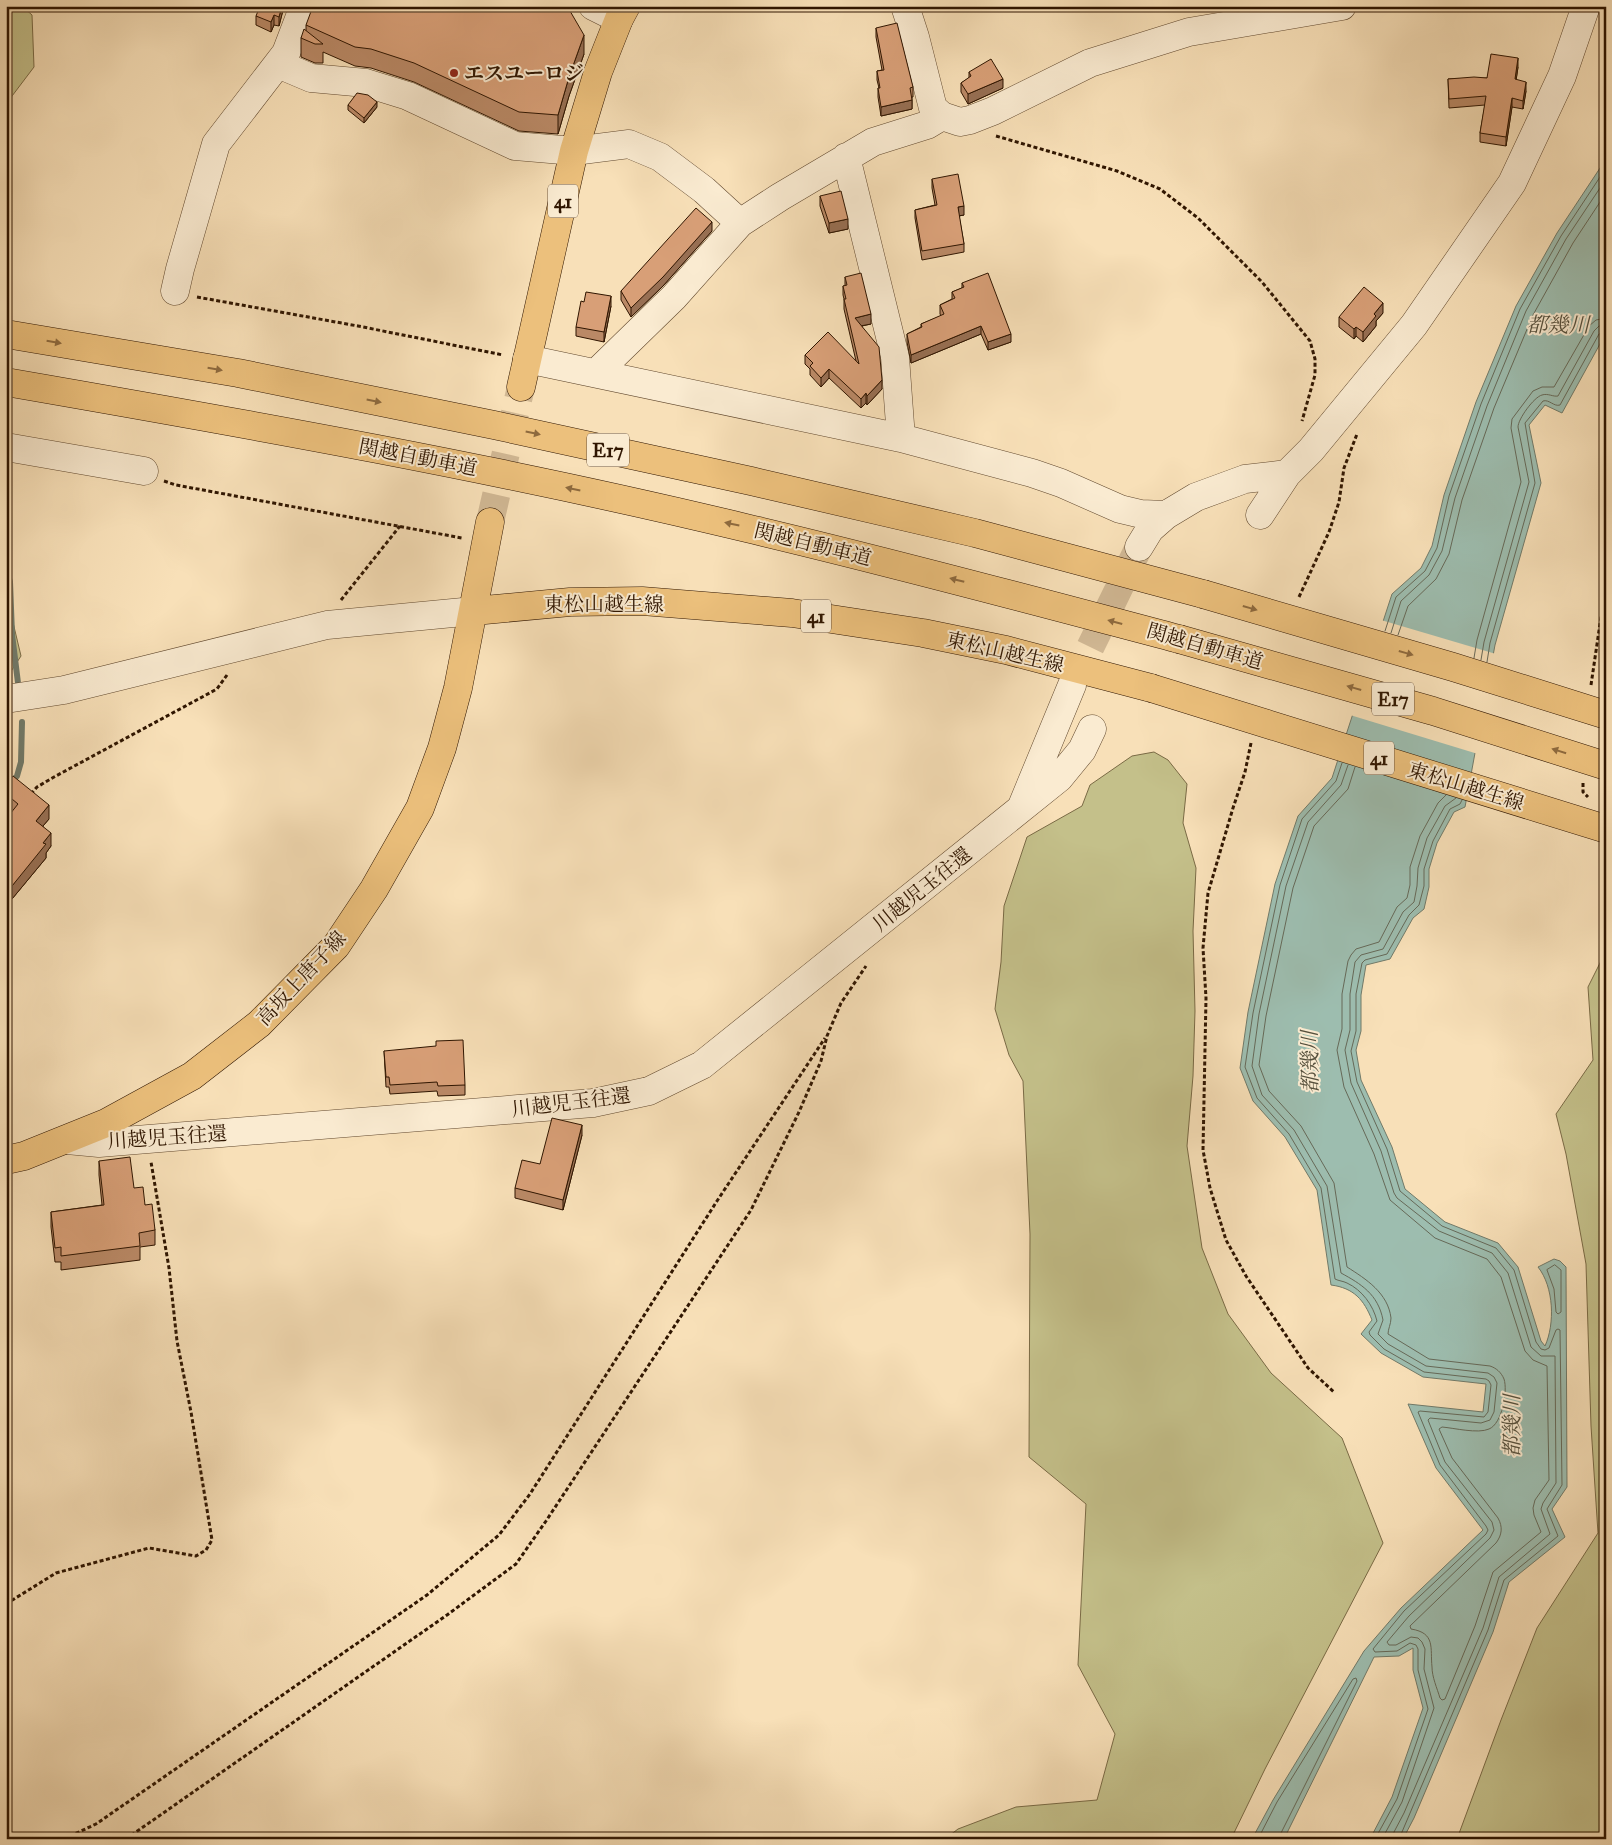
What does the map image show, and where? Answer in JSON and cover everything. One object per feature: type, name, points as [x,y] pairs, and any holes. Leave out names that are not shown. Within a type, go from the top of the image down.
[{"type":"main road","name":"41","points":[[521,387],[574,151],[598,72],[622,12]]},
{"type":"main road","name":"E17","points":[[6,334],[238,373],[522,431],[751,481],[975,533],[1203,594],[1453,667],[1606,715]]},
{"type":"main road","name":"関越自動車道","points":[[6,382],[236,422],[484,470],[745,527],[1179,639],[1433,711],[1606,766]]},
{"type":"main road","points":[[474,611],[489,532]]},
{"type":"main road","name":"東松山越生線","points":[[474,611],[570,602],[642,601],[792,613],[941,636],[1006,650],[1151,688],[1606,829]]},
{"type":"main road","name":"高坂上唐子線","points":[[6,1160],[24,1156],[106,1123],[192,1076],[259,1024],[336,946],[374,889],[420,808],[444,739],[458,688],[474,611]]},
{"type":"street","points":[[175,292],[216,144],[286,53],[304,6]]},
{"type":"street","points":[[593,6],[622,12]]},
{"type":"street","points":[[905,6],[916,37],[933,108],[942,116],[960,122],[993,112],[1090,63],[1190,32],[1342,6]]},
{"type":"street","points":[[1260,515],[1287,474],[1311,450],[1414,325],[1512,183],[1562,76],[1586,6]]},
{"type":"street","points":[[278,64],[311,78],[366,83],[408,96],[515,146],[574,151],[629,144],[660,157],[704,190],[740,223]]},
{"type":"street","points":[[596,373],[674,297],[740,223],[873,142],[927,125],[942,116]]},
{"type":"street","points":[[846,157],[895,357],[901,438]]},
{"type":"street","points":[[527,359],[901,438],[1032,473],[1061,483],[1120,509],[1141,514],[1166,516]]},
{"type":"street","points":[[6,447],[144,471]]},
{"type":"street","points":[[1139,547],[1150,529],[1166,516],[1196,497],[1245,479],[1287,474]]},
{"type":"street","points":[[6,699],[64,690],[335,625],[474,611]]},
{"type":"street","points":[[1021,808],[1072,685]]},
{"type":"street","name":"川越児玉往還","points":[[67,1140],[99,1143],[593,1103],[649,1091],[702,1065],[1059,778],[1082,750],[1092,729]]},
{"type":"path","points":[[994,135],[1118,171],[1160,190],[1198,218],[1262,282],[1310,341],[1315,359],[1315,375],[1300,429]]},
{"type":"path","points":[[175,292],[368,327],[527,359]]},
{"type":"path","points":[[1297,604],[1329,532],[1339,502],[1344,468],[1359,428]]},
{"type":"path","points":[[144,471],[176,485],[400,526],[489,532]]},
{"type":"path","points":[[335,625],[335,608],[400,526]]},
{"type":"path","points":[[25,799],[37,787],[54,777],[217,689],[225,680],[233,648]]},
{"type":"path","points":[[1252,740],[1246,772],[1230,817],[1208,893],[1204,948],[1206,998],[1202,1150],[1210,1188],[1226,1240],[1242,1268],[1308,1368],[1335,1393]]},
{"type":"path","points":[[64,1839],[96,1824],[427,1595],[498,1535],[530,1494],[717,1201],[827,1036],[821,1061],[751,1210],[516,1564],[447,1616],[126,1839]]},
{"type":"path","points":[[6,1604],[56,1574],[149,1548],[196,1556],[206,1550],[212,1540],[177,1341],[169,1268],[146,1139]]},
{"type":"shaded area","points":[[6,6],[22,6],[32,15],[34,67],[6,104]]},
{"type":"shaded area","points":[[6,593],[21,656],[6,679]]},
{"type":"shaded area","points":[[1154,752],[1168,760],[1187,784],[1183,823],[1196,868],[1193,931],[1195,1011],[1193,1076],[1187,1146],[1202,1248],[1228,1314],[1271,1373],[1342,1438],[1383,1543],[1265,1769],[1231,1839],[945,1839],[958,1829],[1016,1807],[1097,1800],[1115,1734],[1078,1665],[1086,1504],[1029,1457],[1030,1234],[1023,1081],[1009,1055],[995,1009],[1001,962],[1004,906],[1027,837],[1082,806],[1090,785],[1132,756]]},
{"type":"shaded area","points":[[1606,951],[1606,1839],[1457,1839],[1537,1628],[1598,1533],[1591,1426],[1586,1264],[1566,1154],[1556,1114],[1593,1060],[1588,987]]},
{"type":"water","name":"都幾川","points":[[1606,159],[1606,333],[1562,413],[1545,405],[1529,425],[1541,483],[1495,645],[1465,807],[1454,812],[1437,843],[1429,869],[1429,887],[1424,909],[1413,918],[1390,959],[1366,965],[1361,995],[1361,1031],[1356,1050],[1361,1080],[1392,1147],[1405,1189],[1445,1222],[1498,1243],[1518,1267],[1541,1341],[1545,1346],[1550,1327],[1551,1306],[1547,1285],[1538,1267],[1554,1259],[1560,1261],[1566,1267],[1567,1487],[1552,1509],[1565,1537],[1509,1582],[1493,1632],[1414,1818],[1403,1839],[1370,1839],[1392,1797],[1423,1708],[1413,1670],[1413,1648],[1399,1656],[1374,1657],[1284,1839],[1252,1839],[1273,1800],[1364,1651],[1401,1608],[1483,1530],[1436,1468],[1408,1404],[1483,1412],[1486,1384],[1423,1377],[1381,1353],[1361,1334],[1372,1320],[1362,1301],[1357,1296],[1346,1289],[1331,1285],[1317,1190],[1285,1137],[1253,1101],[1240,1068],[1248,1012],[1275,884],[1298,816],[1332,778],[1392,594],[1421,568],[1432,546],[1444,495],[1476,402],[1516,306],[1557,233]]},
{"type":"pier","points":[[1381,620],[1496,654],[1478,754],[1350,715]]},
{"type":"building","points":[[260,6],[282,6],[279,17],[274,15],[271,22],[256,16]]},
{"type":"building","name":"エスユーロジ","points":[[313,6],[560,6],[570,11],[584,35],[558,115],[519,112],[414,63],[371,49],[355,47],[306,25]]},
{"type":"building","points":[[897,23],[913,87],[910,88],[912,100],[881,107],[877,71],[884,70],[876,28]]},
{"type":"building","points":[[304,29],[323,44],[315,44],[301,38]]},
{"type":"building","points":[[1491,54],[1518,58],[1515,79],[1526,82],[1523,101],[1512,98],[1506,137],[1480,133],[1486,96],[1449,99],[1448,79],[1487,78]]},
{"type":"building","points":[[991,59],[1003,79],[968,94],[961,83],[971,76],[969,72]]},
{"type":"building","points":[[357,93],[368,95],[377,102],[364,118],[348,105]]},
{"type":"building","points":[[958,174],[964,206],[958,207],[964,244],[922,251],[915,210],[937,205],[932,179]]},
{"type":"building","points":[[841,191],[848,219],[829,223],[820,196]]},
{"type":"building","points":[[696,208],[712,222],[663,277],[631,308],[621,291]]},
{"type":"building","points":[[861,273],[871,314],[855,318],[879,347],[882,380],[867,396],[866,393],[861,399],[829,369],[821,378],[810,366],[813,363],[805,355],[828,332],[859,364],[844,299],[846,299],[843,286],[847,285],[845,277]]},
{"type":"building","points":[[988,273],[1011,334],[988,342],[981,326],[911,355],[907,334],[922,327],[921,324],[944,314],[940,305],[955,298],[952,292],[964,287],[962,283]]},
{"type":"building","points":[[1364,287],[1383,303],[1374,314],[1376,316],[1363,332],[1356,327],[1354,329],[1339,317]]},
{"type":"building","points":[[586,292],[611,296],[604,332],[576,327],[581,301],[584,302]]},
{"type":"building","points":[[13,776],[49,805],[36,821],[51,833],[43,843],[46,844],[12,886],[6,880],[6,819],[18,804],[6,794],[6,785]]},
{"type":"building","points":[[463,1040],[465,1085],[438,1086],[437,1082],[390,1085],[389,1077],[386,1077],[384,1051],[436,1046],[436,1041]]},
{"type":"building","points":[[552,1118],[582,1125],[563,1200],[515,1188],[522,1160],[540,1164]]},
{"type":"building","points":[[130,1157],[134,1188],[143,1187],[145,1205],[152,1204],[155,1230],[139,1233],[140,1246],[61,1256],[61,1247],[55,1248],[51,1212],[104,1205],[99,1161]]},
{"type":"waterway","points":[[6,269],[8,269],[9,279]]},
{"type":"waterway","points":[[6,569],[10,582],[12,634],[18,683]]},
{"type":"waterway","points":[[6,788],[17,776],[21,762],[22,722]]},
{"type":"tunnel","points":[[490,522],[521,387]]},
{"type":"tunnel","points":[[1072,685],[1139,547]]},
{"type":"place","name":"エスユーロジ","points":[[454,73]]}]
